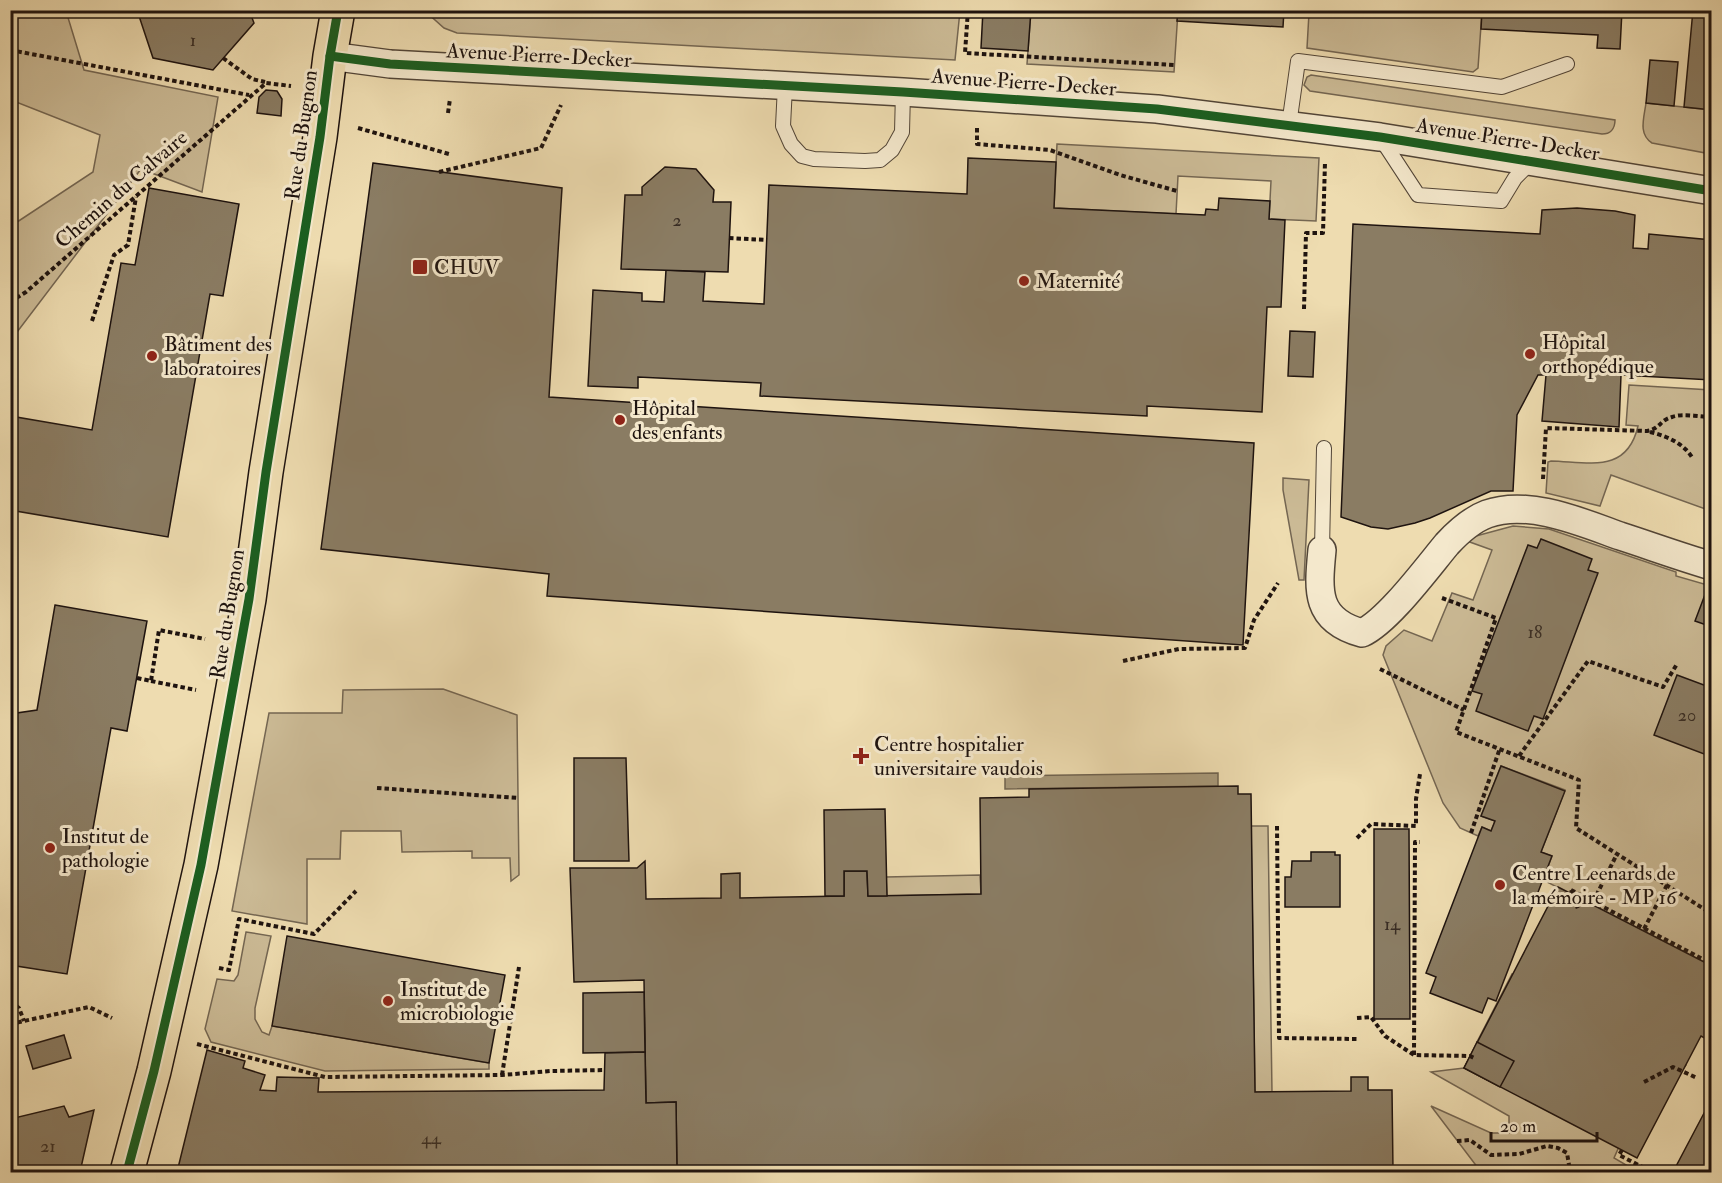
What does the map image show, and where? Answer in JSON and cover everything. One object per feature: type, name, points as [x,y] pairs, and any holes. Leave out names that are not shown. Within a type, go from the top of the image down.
[{"type":"main road","name":"Rue du Bugnon","points":[[127,1173],[156,1061],[201,865],[249,599],[266,472],[338,10]]},
{"type":"street","name":"Avenue Pierre-Decker","points":[[330,56],[401,65],[903,92],[1157,109],[1380,137],[1712,191]]},
{"type":"street","points":[[1322,550],[1321,596],[1327,612],[1340,625],[1362,633],[1371,628],[1412,586],[1456,534],[1471,522],[1488,513],[1508,510],[1538,511],[1562,516],[1712,566]]},
{"type":"lane","points":[[1289,125],[1298,61],[1502,87],[1567,64]]},
{"type":"lane","points":[[785,86],[783,126],[791,144],[802,156],[814,159],[865,162],[880,160],[892,150],[902,132],[903,92]]},
{"type":"lane","points":[[1380,137],[1418,195],[1501,201],[1515,178],[1532,161]]},
{"type":"lane","points":[[1322,550],[1324,447]]},
{"type":"path","points":[[968,10],[965,53],[1174,65]]},
{"type":"path","points":[[10,50],[250,96]]},
{"type":"path","points":[[223,58],[252,79],[299,87]]},
{"type":"path","points":[[448,113],[450,99]]},
{"type":"path","points":[[439,172],[541,148],[561,104]]},
{"type":"path","points":[[358,128],[449,154]]},
{"type":"path","points":[[978,128],[977,144],[1050,150],[1120,175],[1177,191]]},
{"type":"path","points":[[1304,309],[1306,233],[1323,233],[1325,151]]},
{"type":"path","points":[[92,321],[114,255],[128,245],[136,196]]},
{"type":"path","points":[[729,238],[767,240]]},
{"type":"path","points":[[1647,432],[1655,430],[1663,421],[1672,416],[1712,417]]},
{"type":"path","points":[[1542,488],[1546,428],[1647,432],[1666,437],[1686,448],[1693,459]]},
{"type":"path","points":[[1123,661],[1179,649],[1245,648],[1254,620],[1278,583]]},
{"type":"path","points":[[1412,586],[1496,618],[1456,732],[1579,780],[1576,828],[1712,914]]},
{"type":"path","points":[[151,681],[159,630],[205,639]]},
{"type":"path","points":[[1519,756],[1588,661],[1663,687],[1677,664]]},
{"type":"path","points":[[1380,669],[1464,710]]},
{"type":"path","points":[[137,678],[196,690]]},
{"type":"path","points":[[1471,833],[1500,748]]},
{"type":"path","points":[[1357,838],[1371,824],[1416,826],[1416,799],[1420,774]]},
{"type":"path","points":[[377,788],[518,798]]},
{"type":"path","points":[[1277,826],[1279,1038],[1358,1039]]},
{"type":"path","points":[[1414,1055],[1415,842],[1420,842]]},
{"type":"path","points":[[1593,902],[1617,854]]},
{"type":"path","points":[[1644,929],[1667,885]]},
{"type":"path","points":[[1578,909],[1570,890],[1712,964]]},
{"type":"path","points":[[219,968],[229,970],[239,919],[314,934],[356,891]]},
{"type":"path","points":[[502,1075],[519,967]]},
{"type":"path","points":[[10,1001],[19,1008],[24,1021]]},
{"type":"path","points":[[10,1023],[90,1007],[112,1018]]},
{"type":"path","points":[[1357,1018],[1371,1017],[1385,1036],[1414,1055],[1470,1056],[1476,1059]]},
{"type":"path","points":[[197,1044],[325,1077],[502,1075],[605,1070]]},
{"type":"path","points":[[1644,1082],[1672,1067],[1697,1078]]},
{"type":"path","points":[[1457,1141],[1470,1140],[1491,1155],[1519,1154],[1547,1146],[1558,1148],[1567,1153],[1569,1165],[1567,1173]]},
{"type":"path","points":[[1622,1150],[1619,1155],[1650,1171]]},
{"type":"shaded area","points":[[11,10],[66,11],[84,70],[218,97],[202,192],[141,169],[11,340],[11,226],[93,172],[100,135],[11,100]]},
{"type":"shaded area","points":[[425,11],[960,11],[955,60],[457,33],[444,28]]},
{"type":"shaded area","points":[[1031,11],[1178,11],[1174,72],[1027,64]]},
{"type":"shaded area","points":[[1284,11],[1482,11],[1478,68],[1473,72],[1307,48],[1309,13]]},
{"type":"shaded area","points":[[1311,75],[1615,120],[1615,123],[1612,130],[1602,134],[1310,91],[1304,85],[1307,77]]},
{"type":"shaded area","points":[[1646,103],[1711,110],[1711,154],[1652,143],[1643,130]]},
{"type":"shaded area","points":[[1057,144],[1319,158],[1316,221],[1269,219],[1271,181],[1178,176],[1176,214],[1054,208]]},
{"type":"shaded area","points":[[1629,385],[1711,390],[1711,511],[1611,475],[1600,506],[1546,493],[1548,462],[1605,462],[1625,452],[1633,441],[1638,426],[1626,425]]},
{"type":"shaded area","points":[[1283,478],[1309,480],[1304,580],[1299,580],[1283,490]]},
{"type":"shaded area","points":[[1513,526],[1549,529],[1676,572],[1676,576],[1711,586],[1711,966],[1543,880],[1552,856],[1541,852],[1565,790],[1501,766],[1481,816],[1495,821],[1491,831],[1482,827],[1478,836],[1460,828],[1443,803],[1383,655],[1386,646],[1404,630],[1432,641],[1452,593],[1473,600],[1492,550],[1467,541],[1476,536]]},
{"type":"shaded area","points":[[443,689],[517,715],[519,875],[511,881],[510,858],[472,858],[472,851],[402,852],[401,831],[341,831],[340,859],[307,859],[307,924],[232,911],[269,713],[342,713],[343,690]]},
{"type":"shaded area","points":[[1218,773],[1218,786],[1005,789],[1005,776]]},
{"type":"shaded area","points":[[1251,826],[1268,826],[1272,1092],[1255,1092]]},
{"type":"shaded area","points":[[980,875],[981,894],[887,896],[886,877]]},
{"type":"shaded area","points":[[246,932],[271,936],[255,1008],[255,1019],[262,1032],[269,1035],[272,1026],[489,1063],[489,1069],[325,1071],[211,1042],[205,1029],[217,979],[234,981],[238,975]]},
{"type":"shaded area","points":[[1512,974],[1686,1065],[1618,1149],[1614,1158],[1633,1169],[1631,1172],[1481,1172],[1431,1106],[1491,1133],[1509,1133],[1509,1116],[1431,1072],[1464,1068],[1499,1086],[1513,1060],[1477,1042]]},
{"type":"building","points":[[137,10],[249,10],[254,23],[213,70],[153,58]]},
{"type":"building","points":[[983,10],[1031,10],[1028,51],[981,48]]},
{"type":"building","points":[[1178,10],[1284,10],[1283,27],[1177,21]]},
{"type":"building","points":[[1482,10],[1622,10],[1620,49],[1597,48],[1598,35],[1481,29]]},
{"type":"building","points":[[1693,10],[1712,10],[1712,110],[1684,107]]},
{"type":"building","points":[[1650,60],[1678,62],[1674,106],[1646,103]]},
{"type":"building","points":[[266,90],[277,91],[282,99],[281,116],[257,113],[259,97]]},
{"type":"building","name":"Maternité","points":[[968,158],[1056,162],[1054,208],[1205,215],[1206,209],[1218,210],[1219,198],[1270,201],[1269,219],[1285,220],[1281,307],[1267,307],[1262,412],[1147,406],[1147,416],[760,396],[761,383],[638,377],[638,388],[588,386],[593,290],[642,293],[642,301],[664,302],[666,270],[705,272],[703,301],[764,304],[769,185],[967,194]]},
{"type":"building","name":"Hôpital des enfants","points":[[373,163],[562,188],[549,397],[1254,443],[1243,645],[547,596],[549,574],[321,549]]},
{"type":"building","points":[[665,167],[696,169],[714,190],[713,202],[731,202],[728,272],[621,269],[625,195],[642,195],[642,187]]},
{"type":"building","name":"Bâtiment des laboratoires","points":[[149,188],[239,204],[223,296],[210,294],[168,537],[10,510],[10,416],[92,430],[121,263],[135,265]]},
{"type":"building","name":"Hôpital orthopédique","points":[[1577,208],[1635,215],[1633,248],[1648,249],[1649,234],[1712,240],[1712,380],[1621,375],[1619,427],[1542,421],[1546,375],[1538,375],[1517,415],[1513,491],[1491,491],[1430,518],[1388,529],[1371,527],[1341,517],[1353,224],[1540,234],[1542,210]]},
{"type":"building","points":[[1290,331],[1315,332],[1313,377],[1288,376]]},
{"type":"building","points":[[1541,539],[1592,559],[1588,570],[1598,573],[1543,719],[1534,716],[1528,731],[1476,711],[1482,694],[1472,691],[1528,545],[1537,548]]},
{"type":"building","points":[[1706,592],[1712,594],[1712,627],[1695,621]]},
{"type":"building","name":"Institut de pathologie","points":[[55,605],[147,621],[127,731],[111,728],[67,974],[10,965],[10,714],[37,710]]},
{"type":"building","points":[[1677,675],[1712,688],[1712,757],[1654,735]]},
{"type":"building","points":[[574,758],[626,758],[629,861],[574,861]]},
{"type":"building","name":"Centre Leenards de la mémoire - MP 16","points":[[1501,766],[1565,791],[1541,852],[1552,856],[1496,1001],[1488,998],[1482,1013],[1430,993],[1436,977],[1426,973],[1482,827],[1491,831],[1495,821],[1481,816]]},
{"type":"building","points":[[1238,786],[1238,794],[1251,794],[1255,1092],[1351,1091],[1351,1077],[1368,1077],[1368,1090],[1392,1090],[1393,1170],[1434,1170],[1434,1172],[677,1172],[676,1102],[646,1103],[644,980],[574,982],[570,868],[637,868],[645,861],[646,899],[721,898],[721,874],[740,873],[740,898],[844,896],[844,871],[867,871],[868,896],[981,894],[980,798],[1029,797],[1029,789]]},
{"type":"building","points":[[885,809],[887,896],[868,896],[867,871],[844,871],[844,896],[825,896],[824,810]]},
{"type":"building","points":[[1374,829],[1409,829],[1410,1019],[1374,1019]]},
{"type":"building","points":[[1311,852],[1335,852],[1335,855],[1340,855],[1340,907],[1285,907],[1285,877],[1291,877],[1292,861],[1311,861]]},
{"type":"building","points":[[1558,887],[1712,966],[1712,1042],[1701,1036],[1637,1158],[1464,1068]]},
{"type":"building","name":"Institut de microbiologie","points":[[287,936],[505,975],[489,1063],[272,1026]]},
{"type":"building","points":[[644,992],[645,1052],[583,1053],[583,993]]},
{"type":"building","points":[[64,1035],[71,1058],[33,1069],[26,1046]]},
{"type":"building","points":[[1477,1042],[1514,1061],[1500,1087],[1464,1068]]},
{"type":"building","points":[[207,1050],[245,1061],[243,1068],[265,1075],[260,1090],[276,1091],[277,1077],[319,1078],[318,1092],[604,1090],[605,1053],[645,1052],[646,1103],[676,1102],[677,1172],[177,1172]]},
{"type":"building","points":[[1712,1098],[1712,1172],[1673,1172]]},
{"type":"building","points":[[64,1106],[69,1117],[94,1110],[80,1172],[10,1172],[10,1119]]},
{"type":"cycle path","points":[[127,1172],[154,1071],[201,865],[249,599],[266,472],[338,10]]},
{"type":"cycle path","points":[[330,56],[390,64],[903,92],[1157,109],[1380,137],[1712,191]]},
{"type":"place","name":"CHUV","points":[[420,267]]},
{"type":"place","name":"Maternité","points":[[1024,281]]},
{"type":"place","name":"Hôpital orthopédique","points":[[1530,354]]},
{"type":"place","name":"Bâtiment des laboratoires","points":[[152,356]]},
{"type":"place","name":"Hôpital des enfants","points":[[620,420]]},
{"type":"place","name":"Centre hospitalier universitaire vaudois","points":[[861,756]]},
{"type":"place","name":"Institut de pathologie","points":[[50,848]]},
{"type":"place","name":"Centre Leenards de la mémoire - MP 16","points":[[1500,885]]},
{"type":"place","name":"Institut de microbiologie","points":[[388,1001]]}]
